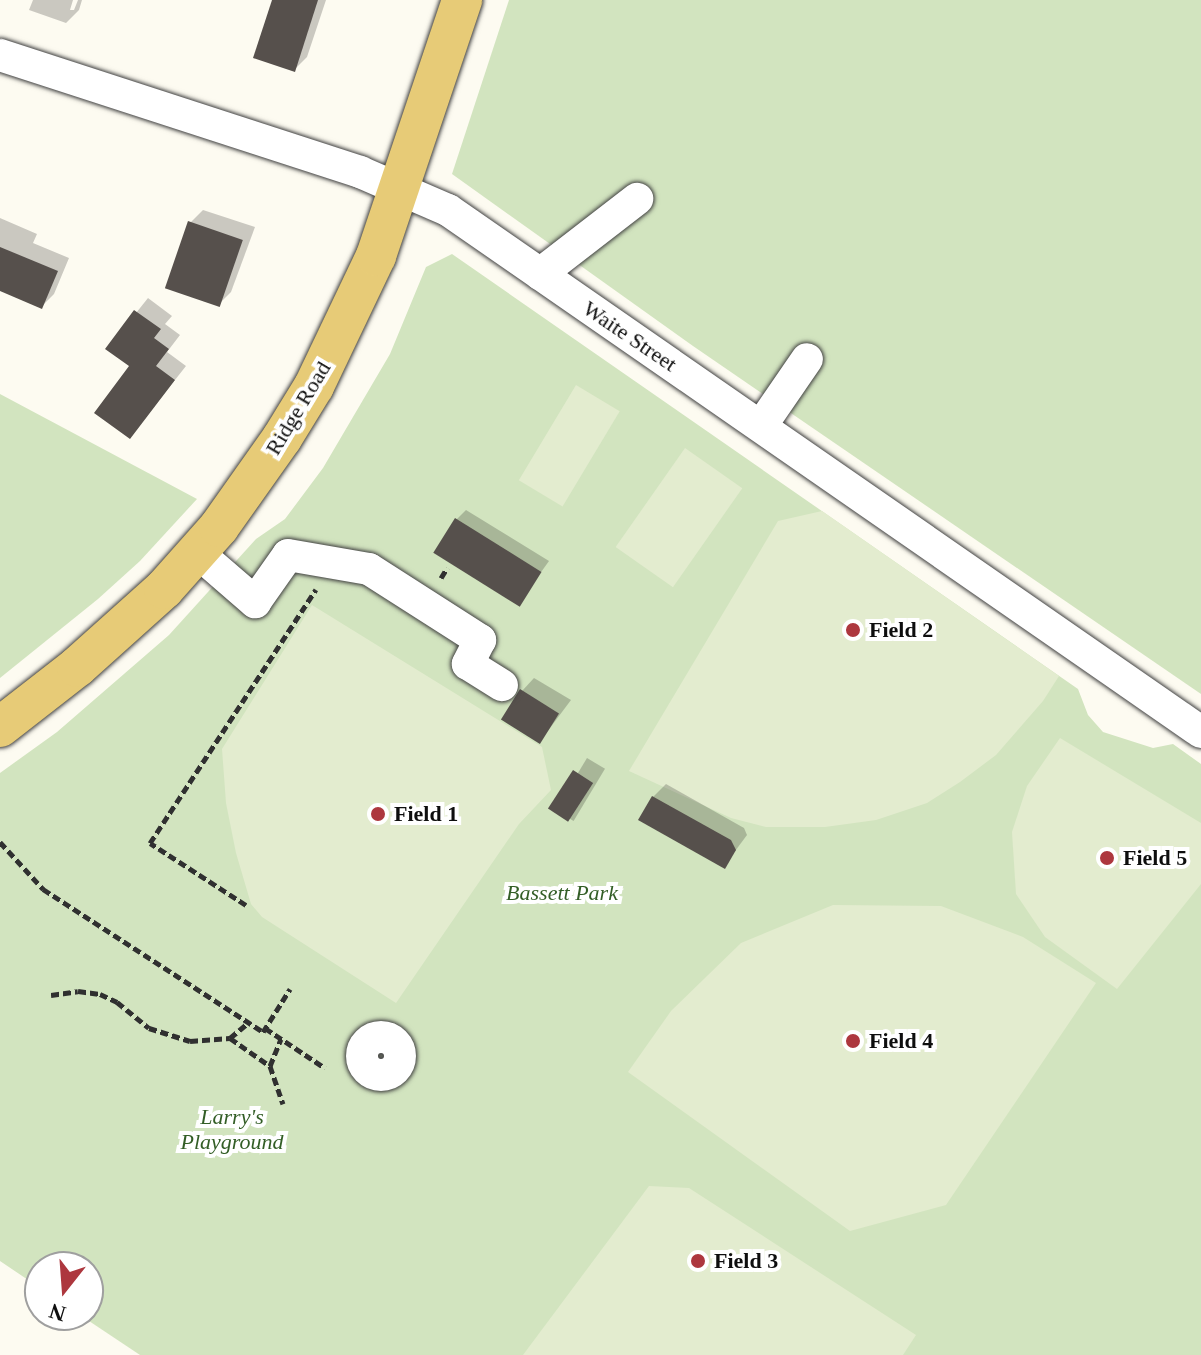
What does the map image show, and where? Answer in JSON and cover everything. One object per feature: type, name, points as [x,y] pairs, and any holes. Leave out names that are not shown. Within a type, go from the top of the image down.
[{"type":"main road","name":"Ridge Road","points":[[0,727],[138,614],[197,552],[239,502],[314,386],[376,256],[462,0]]},
{"type":"street","name":"Waite Street","points":[[0,55],[346,168],[448,210],[1201,732]]},
{"type":"street","points":[[540,274],[637,199]]},
{"type":"street","points":[[761,426],[807,359]]},
{"type":"street","points":[[197,552],[255,602],[288,555],[369,569],[480,640],[468,664],[502,685]]},
{"type":"path","points":[[246,905],[150,843],[333,561]]},
{"type":"path","points":[[0,842],[43,889],[263,1032],[290,989]]},
{"type":"path","points":[[51,995],[78,991],[100,994],[117,1002],[149,1028],[190,1041],[230,1038],[249,1022]]},
{"type":"path","points":[[265,1028],[325,1068]]},
{"type":"path","points":[[230,1038],[270,1066],[283,1104]]},
{"type":"path","points":[[270,1066],[281,1039]]},
{"type":"green space","points":[[509,0],[1201,0],[1201,694],[693,346],[452,174]]},
{"type":"green space","name":"Bassett Park","points":[[452,254],[1078,689],[1088,715],[1103,732],[1153,748],[1173,744],[1201,764],[1201,1355],[140,1355],[104,1331],[104,1251],[24,1251],[24,1277],[0,1261],[0,773],[57,732],[169,635],[256,539],[285,519],[323,468],[390,354],[426,267]]},
{"type":"green space","points":[[576,385],[620,411],[563,506],[519,480]]},
{"type":"green space","points":[[0,394],[197,499],[140,561],[0,678]]},
{"type":"green space","points":[[685,448],[742,488],[673,587],[616,547]]},
{"type":"green space","name":"Field 2","points":[[822,511],[1059,676],[1043,701],[996,755],[960,782],[927,803],[876,820],[825,827],[766,827],[731,818],[629,771],[778,521]]},
{"type":"green space","name":"Field 1","points":[[312,605],[542,747],[551,790],[519,824],[396,1003],[262,917],[251,904],[236,853],[226,803],[222,749]]},
{"type":"green space","name":"Field 5","points":[[1060,738],[1201,823],[1201,884],[1117,989],[1045,937],[1016,894],[1012,832],[1027,786]]},
{"type":"green space","name":"Field 4","points":[[833,905],[941,906],[1023,937],[1096,983],[946,1205],[850,1231],[628,1072],[671,1011],[741,943]]},
{"type":"green space","name":"Field 3","points":[[649,1186],[689,1188],[916,1335],[903,1355],[523,1355]]},
{"type":"building","points":[[272,0],[318,0],[295,72],[253,58]]},
{"type":"building","points":[[188,221],[243,240],[220,307],[165,288]]},
{"type":"building","points":[[0,247],[58,271],[42,309],[0,291]]},
{"type":"building","points":[[134,310],[161,329],[154,338],[169,349],[156,366],[175,380],[130,439],[94,413],[129,366],[105,349]]},
{"type":"building","points":[[455,518],[542,572],[520,607],[433,553]]},
{"type":"building","points":[[520,689],[559,713],[540,744],[501,720]]},
{"type":"building","points":[[573,770],[593,783],[568,822],[548,809]]},
{"type":"building","points":[[652,796],[731,840],[736,850],[725,869],[638,820]]},
{"type":"place","name":"Field 2","points":[[853,630]]},
{"type":"place","name":"Field 1","points":[[378,814]]},
{"type":"place","name":"Field 5","points":[[1107,858]]},
{"type":"place","name":"Field 4","points":[[853,1041]]},
{"type":"place","name":"Field 3","points":[[698,1261]]},
{"type":"park label","name":"Larry's Playground","points":[[232,1128]]}]
